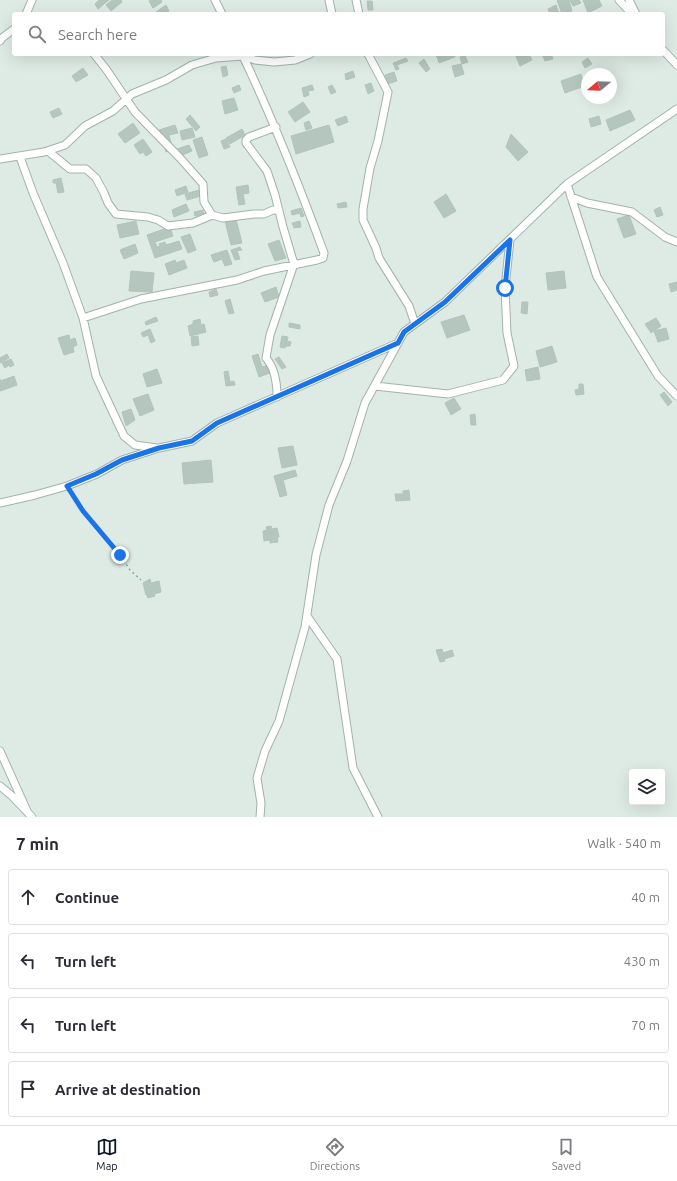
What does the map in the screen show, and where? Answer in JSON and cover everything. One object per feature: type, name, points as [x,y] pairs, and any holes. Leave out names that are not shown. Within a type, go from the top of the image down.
[{"type":"street","points":[[27,12],[32,0]]},
{"type":"street","points":[[215,0],[221,12]]},
{"type":"street","points":[[329,0],[332,12]]},
{"type":"street","points":[[356,0],[359,12]]},
{"type":"street","points":[[619,0],[630,12]]},
{"type":"street","points":[[629,0],[635,12]]},
{"type":"street","points":[[0,41],[12,30]]},
{"type":"street","points":[[665,52],[677,65]]},
{"type":"street","points":[[95,56],[106,69],[135,112],[203,184],[204,202],[212,215]]},
{"type":"street","points":[[0,159],[48,151],[65,145],[84,126],[113,111],[132,94],[166,80],[192,65],[216,58],[233,56]]},
{"type":"street","points":[[84,318],[141,299],[237,280],[264,271],[323,258],[324,253],[276,126],[242,56]]},
{"type":"street","points":[[245,56],[255,60],[274,62],[295,60],[305,56]]},
{"type":"street","points":[[369,56],[388,92],[378,141],[370,168],[363,209],[363,220],[379,258],[409,306],[415,324]]},
{"type":"street","points":[[260,817],[261,803],[257,778],[265,751],[280,721],[305,627],[316,555],[329,505],[347,461],[365,403],[404,332],[445,302],[567,184],[677,109]]},
{"type":"street","points":[[276,126],[246,140],[246,144],[267,171],[275,194],[294,264],[270,335],[266,358],[272,364],[277,384],[276,397]]},
{"type":"street","points":[[48,151],[70,169],[86,169],[96,178],[108,203],[116,214],[148,217],[158,220],[168,226],[193,223],[212,215],[223,218],[264,214],[273,210],[279,210]]},
{"type":"street","points":[[20,156],[33,193],[63,263],[84,318],[96,376],[124,436],[134,445],[159,448]]},
{"type":"street","points":[[567,184],[597,277],[658,376],[677,396]]},
{"type":"street","points":[[571,197],[587,203],[632,212],[665,237],[677,242]]},
{"type":"street","points":[[375,386],[448,394],[503,380],[514,366],[508,332],[505,288],[510,240]]},
{"type":"street","points":[[0,503],[67,486],[96,474],[122,460],[159,448],[192,441],[217,423],[398,343]]},
{"type":"street","points":[[307,616],[337,659],[352,768],[378,817]]},
{"type":"street","points":[[0,751],[27,811]]},
{"type":"street","points":[[0,786],[32,817]]},
{"type":"path","points":[[67,486],[83,511],[120,555],[130,570],[142,580]]},
{"type":"building","points":[[99,0],[109,0],[98,9],[95,4]]},
{"type":"building","points":[[112,0],[121,0],[122,2],[111,11],[106,5]]},
{"type":"building","points":[[161,0],[162,2],[153,8],[149,1]]},
{"type":"building","points":[[557,0],[569,0],[572,11],[561,12]]},
{"type":"building","points":[[570,0],[579,0],[581,3],[573,6]]},
{"type":"building","points":[[583,0],[599,0],[602,6],[588,12]]},
{"type":"building","points":[[367,1],[372,1],[373,10],[368,10]]},
{"type":"building","points":[[166,5],[169,11],[168,12],[156,12]]},
{"type":"building","points":[[556,5],[558,12],[549,12],[548,9]]},
{"type":"building","points":[[437,56],[455,56],[455,57],[439,63]]},
{"type":"building","points":[[465,56],[468,62],[462,64],[460,57]]},
{"type":"building","points":[[516,56],[530,56],[532,60],[520,66]]},
{"type":"building","points":[[543,56],[552,56],[553,59],[545,61]]},
{"type":"building","points":[[406,58],[408,61],[397,65],[399,69],[396,70],[393,63]]},
{"type":"building","points":[[588,58],[592,64],[585,68],[582,62]]},
{"type":"building","points":[[424,59],[430,69],[426,72],[419,63]]},
{"type":"building","points":[[461,64],[464,74],[455,77],[452,66]]},
{"type":"building","points":[[226,66],[228,75],[223,77],[221,67]]},
{"type":"building","points":[[83,68],[88,75],[76,82],[72,76]]},
{"type":"building","points":[[353,71],[355,77],[346,80],[345,74]]},
{"type":"building","points":[[394,72],[397,81],[387,84],[385,75]]},
{"type":"building","points":[[581,74],[581,87],[565,93],[561,81]]},
{"type":"building","points":[[371,83],[374,91],[368,94],[365,85]]},
{"type":"building","points":[[239,85],[241,90],[234,93],[232,88]]},
{"type":"building","points":[[312,85],[314,90],[308,91],[309,95],[304,97],[302,88]]},
{"type":"building","points":[[332,85],[336,92],[331,94],[328,87]]},
{"type":"building","points":[[234,98],[238,110],[225,114],[222,101]]},
{"type":"building","points":[[303,102],[310,112],[295,122],[288,112]]},
{"type":"building","points":[[59,108],[62,114],[53,118],[50,112]]},
{"type":"building","points":[[630,110],[635,120],[610,131],[606,120]]},
{"type":"building","points":[[190,115],[200,127],[196,131],[186,119]]},
{"type":"building","points":[[346,116],[348,122],[338,126],[335,120]]},
{"type":"building","points":[[599,116],[601,124],[591,127],[589,119]]},
{"type":"building","points":[[309,121],[312,128],[306,130],[304,123]]},
{"type":"building","points":[[133,123],[140,133],[125,143],[118,134]]},
{"type":"building","points":[[175,125],[178,133],[169,135],[173,150],[166,152],[159,130]]},
{"type":"building","points":[[329,125],[334,142],[296,154],[291,136]]},
{"type":"building","points":[[192,128],[195,137],[182,140],[180,131]]},
{"type":"building","points":[[242,129],[245,135],[230,144],[226,138]]},
{"type":"building","points":[[511,134],[528,152],[518,161],[506,147]]},
{"type":"building","points":[[202,137],[208,155],[199,158],[193,140]]},
{"type":"building","points":[[143,139],[152,152],[146,156],[143,152],[140,154],[134,145]]},
{"type":"building","points":[[226,139],[230,147],[224,149],[221,141]]},
{"type":"building","points":[[189,145],[192,151],[180,156],[177,149]]},
{"type":"building","points":[[61,178],[64,192],[58,193],[56,183],[53,183],[53,180]]},
{"type":"building","points":[[248,185],[249,193],[243,194],[245,204],[239,205],[236,187]]},
{"type":"building","points":[[186,186],[188,192],[177,196],[175,190]]},
{"type":"building","points":[[199,190],[201,196],[187,200],[185,194]]},
{"type":"building","points":[[446,194],[456,211],[444,218],[434,202]]},
{"type":"building","points":[[346,202],[347,207],[338,208],[337,204]]},
{"type":"building","points":[[186,204],[189,211],[174,217],[172,210]]},
{"type":"building","points":[[660,207],[663,215],[657,217],[654,210]]},
{"type":"building","points":[[301,208],[304,216],[301,217],[300,213],[292,215],[291,211]]},
{"type":"building","points":[[203,210],[204,214],[195,216],[194,212]]},
{"type":"building","points":[[629,215],[636,234],[624,238],[617,219]]},
{"type":"building","points":[[236,219],[242,243],[231,245],[225,221]]},
{"type":"building","points":[[136,221],[139,234],[120,238],[117,225]]},
{"type":"building","points":[[300,221],[301,227],[294,228],[292,223]]},
{"type":"building","points":[[170,227],[173,236],[155,242],[157,247],[160,246],[159,244],[165,242],[166,245],[179,241],[182,249],[155,258],[147,235]]},
{"type":"building","points":[[190,234],[196,250],[188,253],[181,237]]},
{"type":"building","points":[[279,240],[286,258],[275,261],[268,244]]},
{"type":"building","points":[[135,244],[138,253],[124,259],[120,250]]},
{"type":"building","points":[[240,247],[242,250],[237,251],[240,259],[235,260],[231,250]]},
{"type":"building","points":[[227,250],[232,264],[225,266],[222,259],[214,262],[211,255]]},
{"type":"building","points":[[175,260],[176,263],[184,260],[187,268],[169,275],[165,264]]},
{"type":"building","points":[[131,271],[154,273],[152,292],[129,291]]},
{"type":"building","points":[[564,271],[566,288],[548,290],[546,273]]},
{"type":"building","points":[[677,282],[677,290],[671,292],[669,284]]},
{"type":"building","points":[[276,287],[279,297],[265,302],[261,293]]},
{"type":"building","points":[[216,289],[218,295],[210,297],[209,292]]},
{"type":"building","points":[[230,299],[234,313],[229,314],[225,301]]},
{"type":"building","points":[[522,302],[528,302],[527,314],[521,313]]},
{"type":"building","points":[[464,315],[470,330],[447,338],[441,322]]},
{"type":"building","points":[[156,317],[158,321],[146,325],[145,322]]},
{"type":"building","points":[[656,318],[661,326],[651,333],[645,324]]},
{"type":"building","points":[[200,319],[201,325],[204,324],[206,332],[190,336],[188,326],[193,324],[193,321]]},
{"type":"building","points":[[289,323],[300,325],[300,329],[289,327]]},
{"type":"building","points":[[666,328],[669,339],[658,342],[654,331]]},
{"type":"building","points":[[150,329],[155,341],[151,343],[148,335],[143,337],[141,333]]},
{"type":"building","points":[[69,335],[70,340],[75,338],[77,345],[73,347],[74,352],[64,355],[58,338]]},
{"type":"building","points":[[198,336],[199,345],[192,346],[191,337]]},
{"type":"building","points":[[282,336],[288,337],[287,341],[291,342],[290,346],[286,346],[285,348],[280,347]]},
{"type":"building","points":[[552,346],[557,362],[540,367],[536,351]]},
{"type":"building","points":[[7,354],[9,358],[0,363],[0,358]]},
{"type":"building","points":[[258,354],[262,367],[268,365],[270,373],[259,377],[252,356]]},
{"type":"building","points":[[279,357],[286,367],[282,369],[275,359]]},
{"type":"building","points":[[11,359],[14,365],[10,367],[9,365],[5,368],[2,363]]},
{"type":"building","points":[[538,367],[540,379],[527,381],[525,370]]},
{"type":"building","points":[[157,369],[162,383],[147,387],[143,374]]},
{"type":"building","points":[[228,371],[230,382],[234,381],[235,385],[226,386],[224,372]]},
{"type":"building","points":[[14,376],[17,385],[9,388],[6,379]]},
{"type":"building","points":[[0,379],[1,381],[5,379],[9,388],[0,391]]},
{"type":"building","points":[[579,384],[583,384],[584,394],[576,395],[575,390],[579,389]]},
{"type":"building","points":[[664,392],[672,402],[668,406],[660,395]]},
{"type":"building","points":[[148,394],[154,410],[140,416],[133,399]]},
{"type":"building","points":[[454,398],[461,409],[451,415],[445,403]]},
{"type":"building","points":[[131,409],[135,420],[126,426],[122,412]]},
{"type":"building","points":[[475,414],[476,425],[471,425],[470,415]]},
{"type":"building","points":[[293,446],[297,465],[282,468],[278,448]]},
{"type":"building","points":[[211,460],[213,482],[184,484],[182,463]]},
{"type":"building","points":[[295,470],[297,476],[283,480],[287,495],[280,497],[274,476]]},
{"type":"building","points":[[409,490],[410,500],[396,501],[395,494],[403,494],[403,491]]},
{"type":"building","points":[[271,526],[272,529],[277,528],[279,537],[277,537],[278,542],[270,543],[270,540],[264,541],[263,531],[267,530],[266,527]]},
{"type":"building","points":[[150,579],[151,583],[159,581],[161,592],[148,598],[143,583]]},
{"type":"building","points":[[442,649],[443,653],[452,650],[454,656],[440,662],[436,650]]},
{"type":"route","points":[[120,555],[83,511],[67,486],[96,474],[122,460],[159,448],[192,441],[217,423],[398,343],[404,332],[445,302],[510,240],[505,288]]}]
